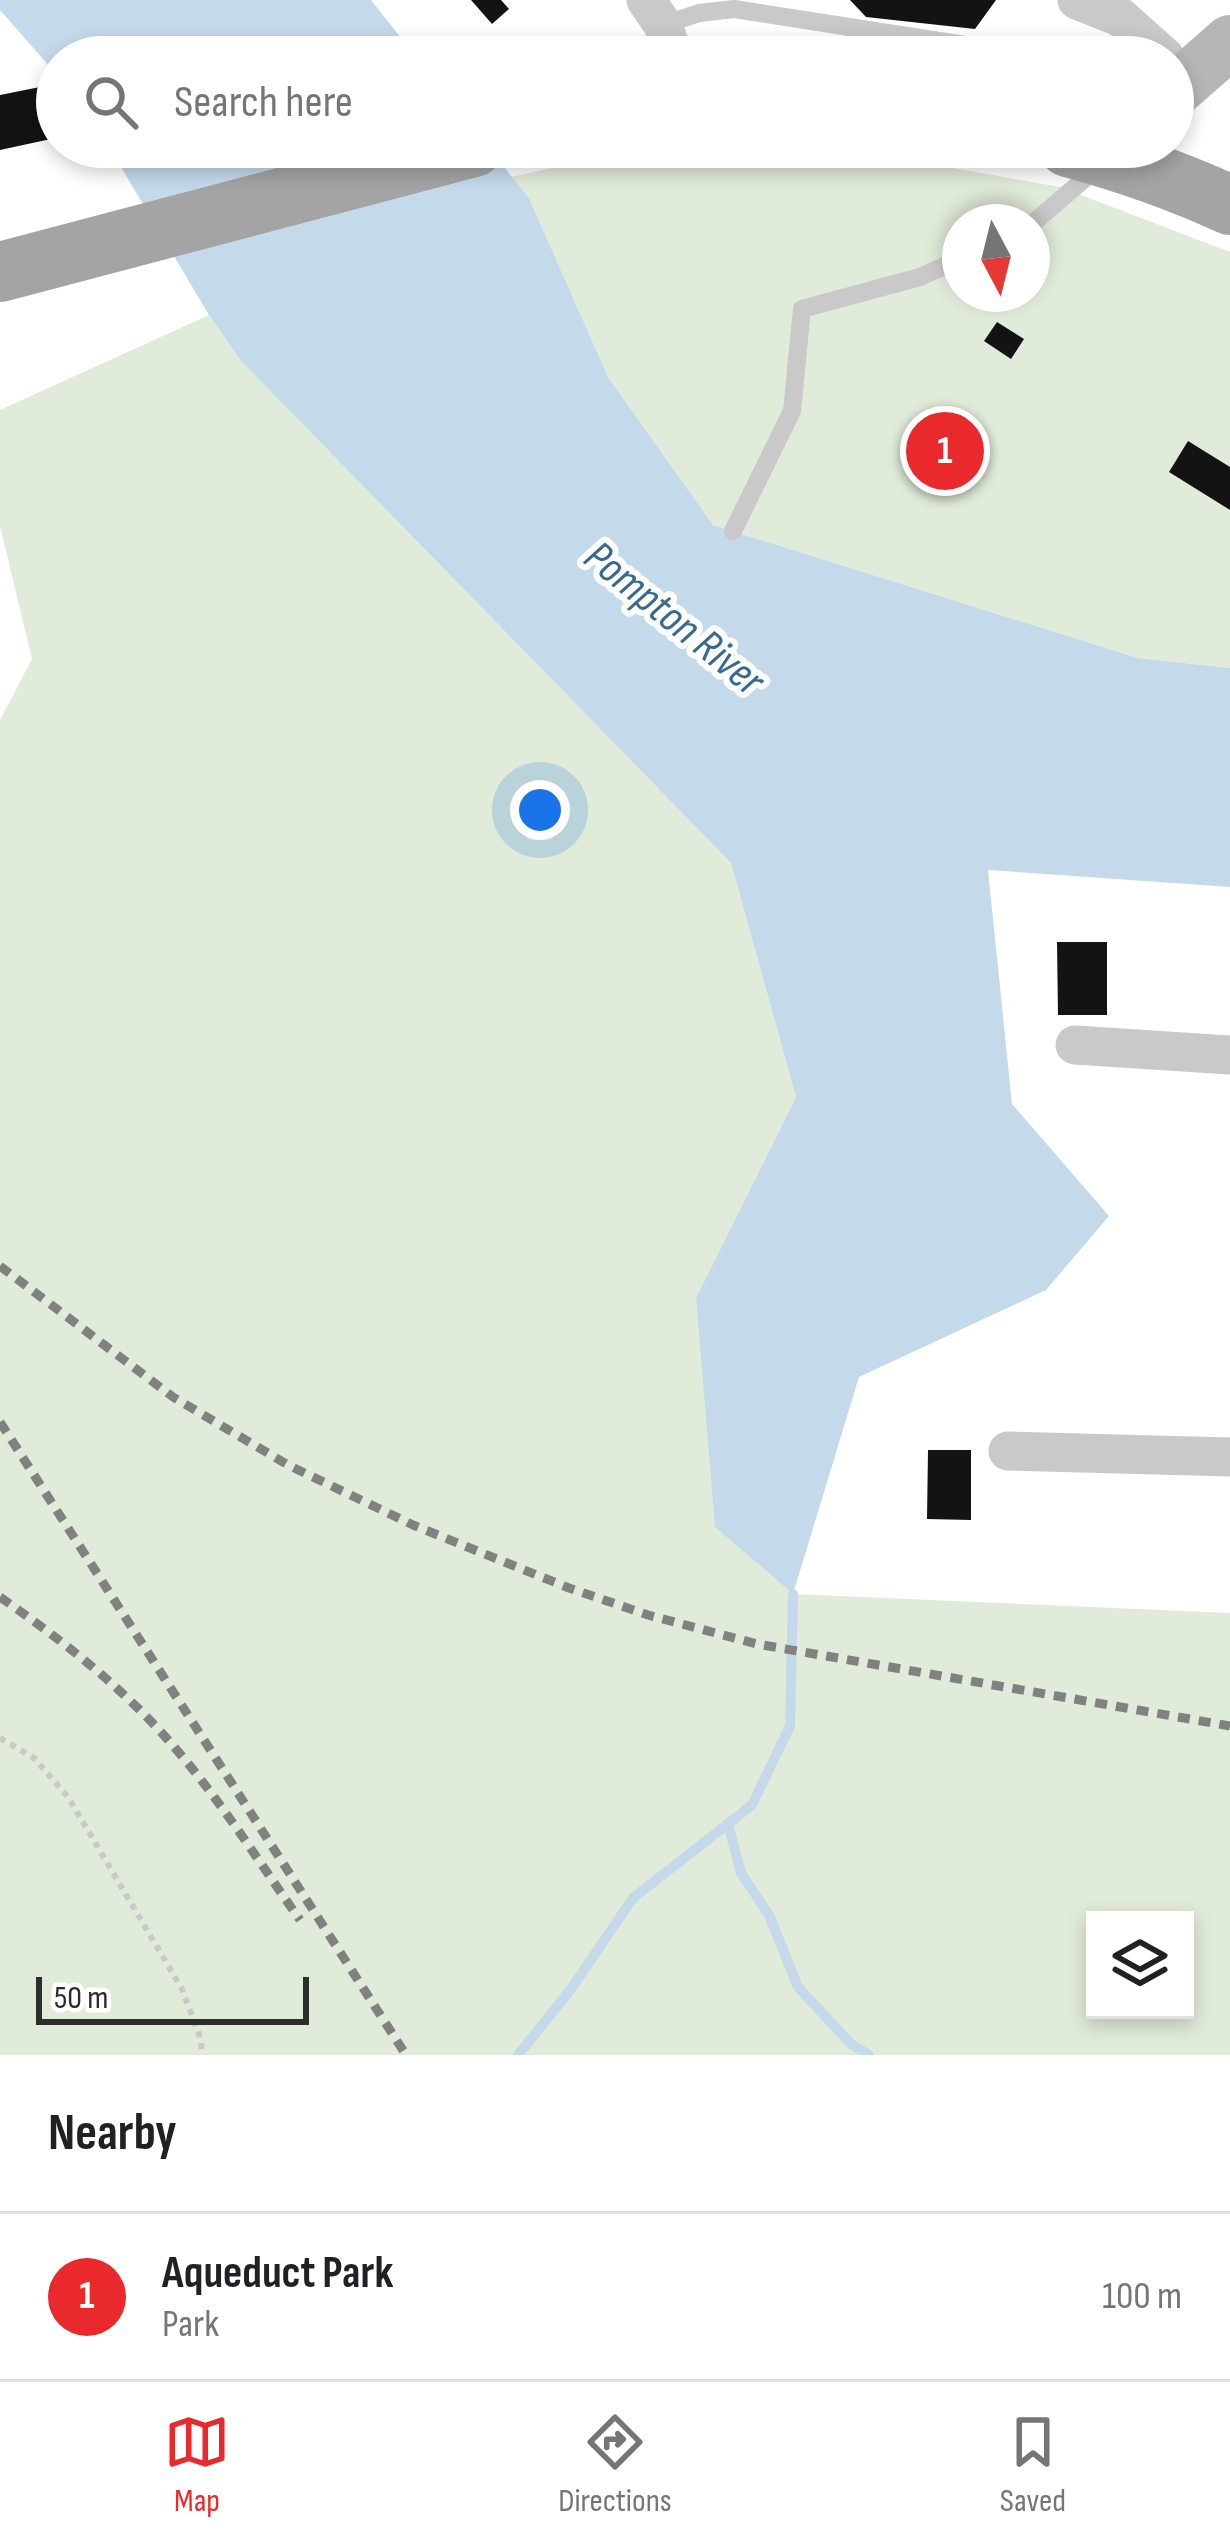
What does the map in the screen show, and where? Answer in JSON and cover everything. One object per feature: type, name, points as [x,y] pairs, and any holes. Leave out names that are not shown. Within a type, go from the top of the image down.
[{"type":"main road","points":[[0,272],[395,168]]},
{"type":"main road","points":[[1141,168],[1230,205]]},
{"type":"street","points":[[1077,0],[1151,36]]},
{"type":"street","points":[[1076,1045],[1230,1055]]},
{"type":"street","points":[[1008,1451],[1230,1457]]},
{"type":"lane","points":[[669,21],[734,8],[909,36]]},
{"type":"lane","points":[[1050,204],[1083,168]]},
{"type":"lane","points":[[733,531],[792,411],[802,309],[942,268]]},
{"type":"path","points":[[0,1738],[34,1758],[68,1797],[182,1989],[202,2055]]},
{"type":"green space","points":[[552,168],[953,168],[1060,187],[1230,252],[1230,668],[1138,658],[713,525],[608,377],[529,198],[511,177]]},
{"type":"green space","points":[[209,315],[241,361],[731,863],[796,1097],[696,1298],[716,1527],[793,1594],[1230,1613],[1230,2055],[0,2055],[0,720],[32,659],[0,526],[0,410]]},
{"type":"water","points":[[0,0],[371,0],[399,36],[36,36],[36,51],[0,10]]},
{"type":"water","name":"Pompton River","points":[[122,168],[505,168],[529,198],[608,377],[713,525],[1138,658],[1230,668],[1230,887],[988,870],[1012,1104],[1109,1216],[1046,1290],[859,1377],[793,1594],[715,1527],[696,1298],[796,1097],[731,863],[241,361]]},
{"type":"building","points":[[471,0],[501,0],[509,9],[492,24]]},
{"type":"building","points":[[850,0],[996,0],[975,29],[866,17]]},
{"type":"building","points":[[36,88],[36,142],[0,150],[0,95]]},
{"type":"building","points":[[997,322],[1024,339],[1011,359],[984,341]]},
{"type":"building","points":[[1188,441],[1230,467],[1230,510],[1169,472]]},
{"type":"building","points":[[1057,942],[1107,942],[1107,1015],[1058,1015]]},
{"type":"building","points":[[928,1450],[971,1450],[971,1520],[927,1519]]},
{"type":"waterway","points":[[518,2055],[571,1989],[633,1898],[752,1805],[790,1726],[793,1594]]},
{"type":"waterway","points":[[728,1824],[741,1873],[769,1915],[798,1987],[851,2044],[869,2055]]},
{"type":"railway","points":[[0,1266],[173,1397],[288,1465],[413,1525],[569,1588],[757,1644],[1230,1726]]},
{"type":"railway","points":[[0,1422],[406,2055]]},
{"type":"railway","points":[[0,1597],[92,1667],[156,1726],[208,1789],[300,1920]]},
{"type":"place","name":"Aqueduct Park","points":[[945,451]]}]
